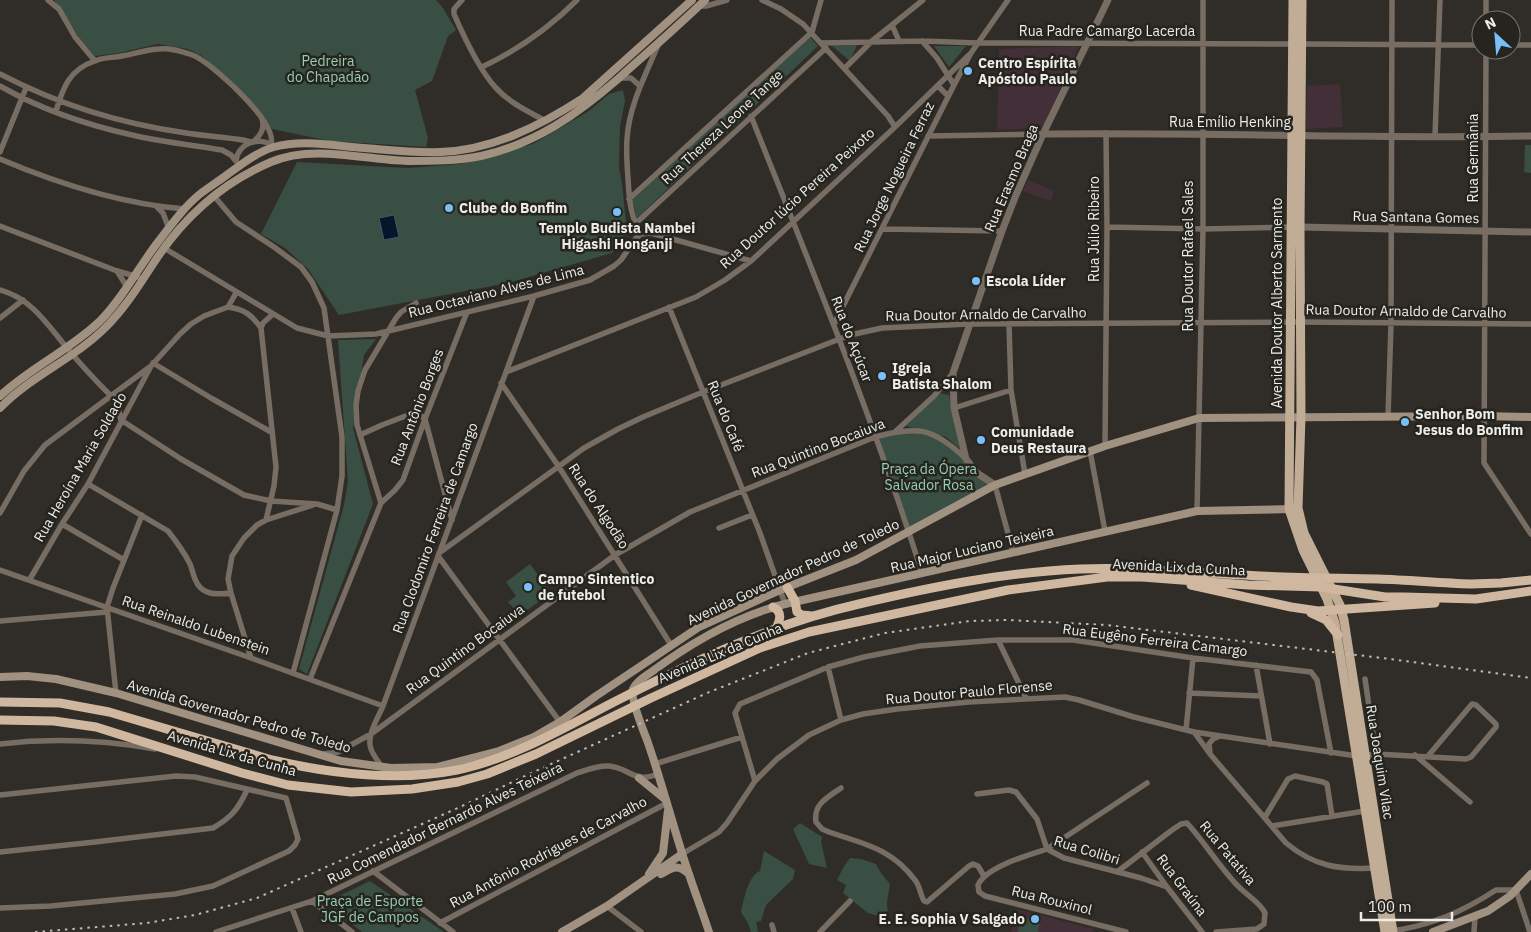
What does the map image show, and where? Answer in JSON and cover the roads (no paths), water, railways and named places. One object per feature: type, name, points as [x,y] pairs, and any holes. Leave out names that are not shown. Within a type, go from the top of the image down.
[{"type":"highway","name":"Avenida Lix da Cunha","points":[[0,702],[60,703],[101,710],[272,760],[327,770],[375,776],[419,775],[456,770],[500,758],[618,699],[738,643],[812,616],[858,604],[991,577],[1079,569],[1146,568],[1260,576],[1381,579],[1471,584],[1531,580]]},
{"type":"highway","name":"Avenida Lix da Cunha","points":[[0,720],[82,724],[242,773],[288,785],[351,792],[412,789],[458,782],[486,774],[536,754],[623,711],[760,648],[817,630],[1033,585],[1107,577],[1142,577],[1248,585],[1321,587],[1385,596],[1462,599],[1531,591]]},
{"type":"highway","points":[[1177,580],[1204,589],[1318,611],[1431,604],[1462,599]]},
{"type":"highway","points":[[784,588],[795,601],[796,610],[800,614],[812,616]]},
{"type":"highway","points":[[773,607],[780,612],[776,629]]},
{"type":"highway","points":[[1292,607],[1321,617],[1341,637]]},
{"type":"highway","points":[[512,753],[534,737]]},
{"type":"highway","points":[[437,767],[500,758]]},
{"type":"main road","points":[[0,396],[22,376],[66,347],[100,321],[185,209],[200,194],[237,164],[272,146],[308,144],[398,151],[440,152],[498,142],[516,135],[564,110],[594,89],[691,0]]},
{"type":"main road","points":[[0,408],[29,383],[92,340],[115,317],[164,248],[197,209],[228,185],[272,162],[302,154],[388,160],[456,160],[481,156],[522,143],[553,128],[596,98],[660,43],[705,0]]},
{"type":"main road","name":"Avenida Doutor Alberto Sarmento","points":[[1293,0],[1298,44]]},
{"type":"main road","name":"Avenida Doutor Alberto Sarmento","points":[[1302,0],[1298,44],[1295,227],[1290,322],[1294,509],[1302,526],[1307,549],[1331,598]]},
{"type":"main road","points":[[272,146],[275,153],[272,162]]},
{"type":"main road","points":[[237,164],[248,174]]},
{"type":"main road","name":"Avenida Doutor Alberto Sarmento","points":[[1294,509],[1301,417],[1300,322],[1295,227]]},
{"type":"main road","name":"Avenida Governador Pedro de Toledo","points":[[0,677],[28,676],[56,679],[116,693],[341,761],[391,768],[437,767],[492,753],[534,737],[560,722],[699,627],[784,588],[856,560],[995,485],[1105,446],[1199,418],[1531,417]]},
{"type":"main road","name":"Rua Major Luciano Teixeira","points":[[655,764],[637,713],[633,688],[664,662],[693,643],[773,607],[1197,511],[1294,509]]},
{"type":"main road","name":"Rua Joaquim Vilac","points":[[1331,598],[1337,610],[1387,920],[1393,932]]},
{"type":"main road","name":"Rua Major Luciano Teixeira","points":[[664,662],[699,627]]},
{"type":"main road","name":"Rua Joaquim Vilac","points":[[1361,755],[1365,811],[1379,868]]},
{"type":"main road","points":[[655,764],[682,854],[709,932]]},
{"type":"main road","points":[[639,778],[667,804]]},
{"type":"main road","points":[[641,882],[651,872],[663,853],[667,804]]},
{"type":"main road","points":[[562,932],[607,906],[682,854]]},
{"type":"main road","points":[[641,882],[676,867],[682,868],[691,876]]},
{"type":"main road","points":[[1433,932],[1475,917],[1501,902],[1531,874]]},
{"type":"main road","name":"Rua Joaquim Vilac","points":[[1384,932],[1387,920]]},
{"type":"street","points":[[48,0],[59,9],[75,38],[95,60]]},
{"type":"street","points":[[462,0],[454,9],[454,14],[482,67],[496,88],[510,100],[544,120]]},
{"type":"street","points":[[482,67],[533,38],[561,16],[577,0]]},
{"type":"street","points":[[691,0],[699,6],[727,0]]},
{"type":"street","points":[[762,0],[796,18],[812,32],[888,116],[895,127]]},
{"type":"street","points":[[812,32],[820,0]]},
{"type":"street","points":[[845,68],[872,41],[923,0]]},
{"type":"street","points":[[979,43],[1008,0]]},
{"type":"street","name":"Rua Doutor Rafael Sales","points":[[1197,511],[1203,228],[1203,0]]},
{"type":"street","points":[[1388,417],[1391,324],[1392,0]]},
{"type":"street","points":[[1435,136],[1440,0]]},
{"type":"street","name":"Rua Erasmo Braga","points":[[896,431],[934,396],[953,372],[1002,230],[1043,134],[1106,2]]},
{"type":"street","points":[[892,26],[899,41]]},
{"type":"street","name":"Rua Thereza Leone Tange","points":[[629,199],[812,32]]},
{"type":"street","points":[[922,40],[954,85]]},
{"type":"street","name":"Rua Padre Camargo Lacerda","points":[[822,43],[922,40],[979,43],[1471,45]]},
{"type":"street","points":[[660,43],[640,86],[629,122],[627,138],[629,199],[635,224],[641,234],[651,233],[750,261]]},
{"type":"street","name":"Rua Jorge Nogueira Ferraz","points":[[834,324],[948,96],[971,53],[979,43]]},
{"type":"street","points":[[56,111],[63,90],[78,68],[95,60],[119,57],[157,48],[186,53],[199,58],[226,80],[262,117],[272,136],[272,146]]},
{"type":"street","name":"Rua Thereza Leone Tange","points":[[635,224],[826,48]]},
{"type":"street","name":"Rua Doutor lúcio Pereira Peixoto","points":[[506,372],[669,308],[712,288],[750,261],[793,222],[971,53]]},
{"type":"street","name":"Rua Germânia","points":[[1486,60],[1484,464],[1531,534]]},
{"type":"street","points":[[0,74],[26,88],[78,107],[136,123],[186,133],[266,142],[272,146]]},
{"type":"street","points":[[618,78],[631,78],[640,86]]},
{"type":"street","points":[[0,86],[22,98],[56,111],[131,135],[222,150],[231,155],[237,164]]},
{"type":"street","points":[[938,86],[948,96]]},
{"type":"street","points":[[0,152],[26,88]]},
{"type":"street","name":"Rua do Açúcar","points":[[752,116],[834,324],[910,532],[922,573]]},
{"type":"street","points":[[237,164],[240,149],[253,142],[261,133],[263,128],[262,117]]},
{"type":"street","name":"Rua Emílio Henking","points":[[928,136],[1106,133],[1391,137],[1531,136]]},
{"type":"street","name":"Rua Júlio Ribeiro","points":[[1105,446],[1106,133]]},
{"type":"street","points":[[0,159],[67,185],[157,207],[185,209]]},
{"type":"street","points":[[214,196],[236,222],[300,267],[312,282],[324,308],[342,436],[342,476],[337,510],[293,673]]},
{"type":"street","points":[[157,207],[163,213],[169,229]]},
{"type":"street","points":[[0,226],[143,280]]},
{"type":"street","name":"Rua Santana Gomes","points":[[1107,227],[1295,227],[1531,232]]},
{"type":"street","points":[[883,229],[1002,230]]},
{"type":"street","name":"Rua Octaviano Alves de Lima","points":[[164,248],[272,315],[297,328],[328,336],[376,334],[534,296],[590,280],[606,272],[621,260],[636,238],[641,234]]},
{"type":"street","points":[[118,271],[127,287]]},
{"type":"street","points":[[0,290],[23,300],[44,319],[72,354],[112,397],[117,404],[121,420],[181,459],[244,495],[271,501],[317,504],[337,510]]},
{"type":"street","points":[[228,307],[236,293]]},
{"type":"street","name":"Rua Clodomiro Ferreira de Camargo","points":[[371,734],[534,296]]},
{"type":"street","points":[[0,318],[23,300]]},
{"type":"street","points":[[310,679],[381,503],[357,425],[356,405],[358,391],[365,370],[401,312],[416,303]]},
{"type":"street","points":[[0,514],[24,472],[45,445],[112,397],[152,364],[191,324],[204,316],[228,307],[246,312],[252,316],[261,328]]},
{"type":"street","name":"Rua do Café","points":[[669,308],[752,515],[784,588],[784,604]]},
{"type":"street","name":"Rua Antônio Borges","points":[[381,503],[403,480],[467,312]]},
{"type":"street","points":[[266,520],[274,486],[276,467],[261,328],[263,323],[272,315]]},
{"type":"street","name":"Rua Doutor Arnaldo de Carvalho","points":[[438,555],[584,448],[618,429],[703,392],[856,333],[882,328],[969,324],[1300,322],[1531,324]]},
{"type":"street","points":[[1008,324],[1011,390],[1025,474]]},
{"type":"street","points":[[152,364],[271,432]]},
{"type":"street","name":"Rua Heroína Maria Soldado","points":[[30,579],[88,484],[152,364]]},
{"type":"street","name":"Rua Erasmo Braga","points":[[953,372],[954,408],[966,459]]},
{"type":"street","name":"Rua do Algodão","points":[[501,383],[559,467],[671,645]]},
{"type":"street","points":[[954,408],[1011,390]]},
{"type":"street","points":[[360,435],[416,412],[425,419],[452,520]]},
{"type":"street","points":[[896,431],[916,430],[936,435],[950,444],[977,473],[995,485],[1013,552]]},
{"type":"street","name":"Rua Quintino Bocaiuva","points":[[319,755],[338,752],[371,734],[615,555],[690,512],[875,437],[896,431]]},
{"type":"street","points":[[1090,451],[1105,531]]},
{"type":"street","points":[[88,484],[168,531],[190,564],[195,581],[203,590],[214,595],[230,594]]},
{"type":"street","points":[[251,658],[230,594],[228,579],[232,556],[250,532],[266,520],[317,504]]},
{"type":"street","points":[[116,693],[107,609],[142,515]]},
{"type":"street","points":[[720,528],[752,515]]},
{"type":"street","points":[[62,524],[124,560]]},
{"type":"street","points":[[438,555],[498,640],[560,722]]},
{"type":"street","name":"Rua Reinaldo Lubenstein","points":[[0,570],[30,579],[107,609],[251,658],[383,706]]},
{"type":"street","points":[[0,621],[107,609]]},
{"type":"street","points":[[998,640],[1026,698]]},
{"type":"street","name":"Rua Eugêno Ferreira Camargo","points":[[742,737],[735,713],[740,704],[828,667],[920,646],[998,640],[1073,640],[1193,658],[1302,670],[1313,674],[1317,680],[1332,753]]},
{"type":"street","points":[[1186,730],[1193,658]]},
{"type":"street","points":[[1256,665],[1270,744]]},
{"type":"street","points":[[828,667],[841,720]]},
{"type":"street","points":[[1365,679],[1376,754]]},
{"type":"street","points":[[1189,693],[1261,696]]},
{"type":"street","name":"Rua Doutor Paulo Florense","points":[[682,854],[719,832],[728,823],[755,780],[792,746],[809,735],[841,720],[863,714],[896,709],[1026,698],[1072,698],[1134,717],[1194,732],[1270,744],[1332,753],[1469,758],[1496,727],[1496,724],[1476,705],[1472,704],[1428,756]]},
{"type":"street","points":[[1194,732],[1210,754],[1286,843],[1308,858],[1338,868],[1379,868]]},
{"type":"street","points":[[371,734],[370,745],[382,766]]},
{"type":"street","points":[[1210,754],[1208,746],[1211,741],[1222,736]]},
{"type":"street","points":[[655,764],[742,737],[755,780]]},
{"type":"street","points":[[0,744],[50,740],[104,742],[181,754]]},
{"type":"street","points":[[1416,755],[1470,802]]},
{"type":"street","name":"Rua Comendador Bernardo Alves Teixeira","points":[[216,932],[238,929],[312,901],[577,773],[591,768],[610,766],[639,778]]},
{"type":"street","points":[[639,778],[658,774]]},
{"type":"street","points":[[0,795],[195,776],[247,790],[282,796],[287,800],[298,839],[289,851],[213,886],[175,894],[51,906],[0,908]]},
{"type":"street","points":[[1265,817],[1287,780],[1295,776],[1327,784],[1332,816]]},
{"type":"street","points":[[977,794],[1009,790],[1016,792],[1037,819],[1046,849],[1146,783]]},
{"type":"street","points":[[841,788],[818,806],[815,812],[816,822],[822,829],[882,850],[892,856],[916,881],[924,901],[927,902],[973,864],[978,866],[984,876]]},
{"type":"street","points":[[0,852],[213,828],[225,821],[238,809],[247,790]]},
{"type":"street","name":"Rua Antônio Rodrigues de Carvalho","points":[[440,923],[667,804]]},
{"type":"street","points":[[1272,826],[1365,811]]},
{"type":"street","name":"Rua Patativa","points":[[1142,852],[1178,826],[1184,823],[1188,824],[1237,885],[1264,910],[1266,916],[1264,924],[1257,929],[1216,932]]},
{"type":"street","name":"Rua Colibri","points":[[978,885],[984,876],[1016,860],[1046,849],[1060,856],[1167,887]]},
{"type":"street","points":[[1117,872],[1142,852]]},
{"type":"street","name":"Rua Graúna","points":[[1142,852],[1202,932]]},
{"type":"street","points":[[373,871],[453,932]]},
{"type":"street","name":"Rua Rouxinol","points":[[978,885],[980,892],[985,896],[1126,932]]},
{"type":"street","points":[[1498,889],[1501,902]]},
{"type":"street","points":[[1384,932],[1409,928],[1454,915],[1498,889],[1516,890],[1530,932]]},
{"type":"street","points":[[312,901],[352,932]]},
{"type":"street","points":[[820,932],[850,901]]},
{"type":"street","points":[[607,906],[641,932]]},
{"type":"street","points":[[292,908],[301,932]]},
{"type":"street","points":[[1474,932],[1475,917]]},
{"type":"street","points":[[772,925],[774,932]]},
{"type":"water","points":[[394,215],[399,237],[384,240],[379,218]]},
{"type":"railway","points":[[35,932],[147,923],[195,915],[257,898],[707,693],[808,653],[885,633],[970,621],[1008,620],[1107,625],[1531,678]]},
{"type":"place","name":"Centro Espírita Apóstolo Paulo","points":[[968,71]]},
{"type":"place","name":"Clube do Bonfim","points":[[449,208]]},
{"type":"place","name":"Templo Budista Nambei Higashi Honganji","points":[[617,212]]},
{"type":"place","name":"Escola Líder","points":[[976,281]]},
{"type":"place","name":"Igreja Batista Shalom","points":[[882,376]]},
{"type":"place","name":"Senhor Bom Jesus do Bonfim","points":[[1405,422]]},
{"type":"place","name":"Comunidade Deus Restaura","points":[[981,440]]},
{"type":"place","name":"Campo Sintentico de futebol","points":[[528,587]]},
{"type":"place","name":"E. E. Sophia V Salgado","points":[[1035,919]]},
{"type":"park label","name":"Pedreira do Chapadão","points":[[328,69]]},
{"type":"park label","name":"Praça da Ópera Salvador Rosa","points":[[929,478]]},
{"type":"park label","name":"Praça de Esporte JGF de Campos","points":[[370,910]]}]
